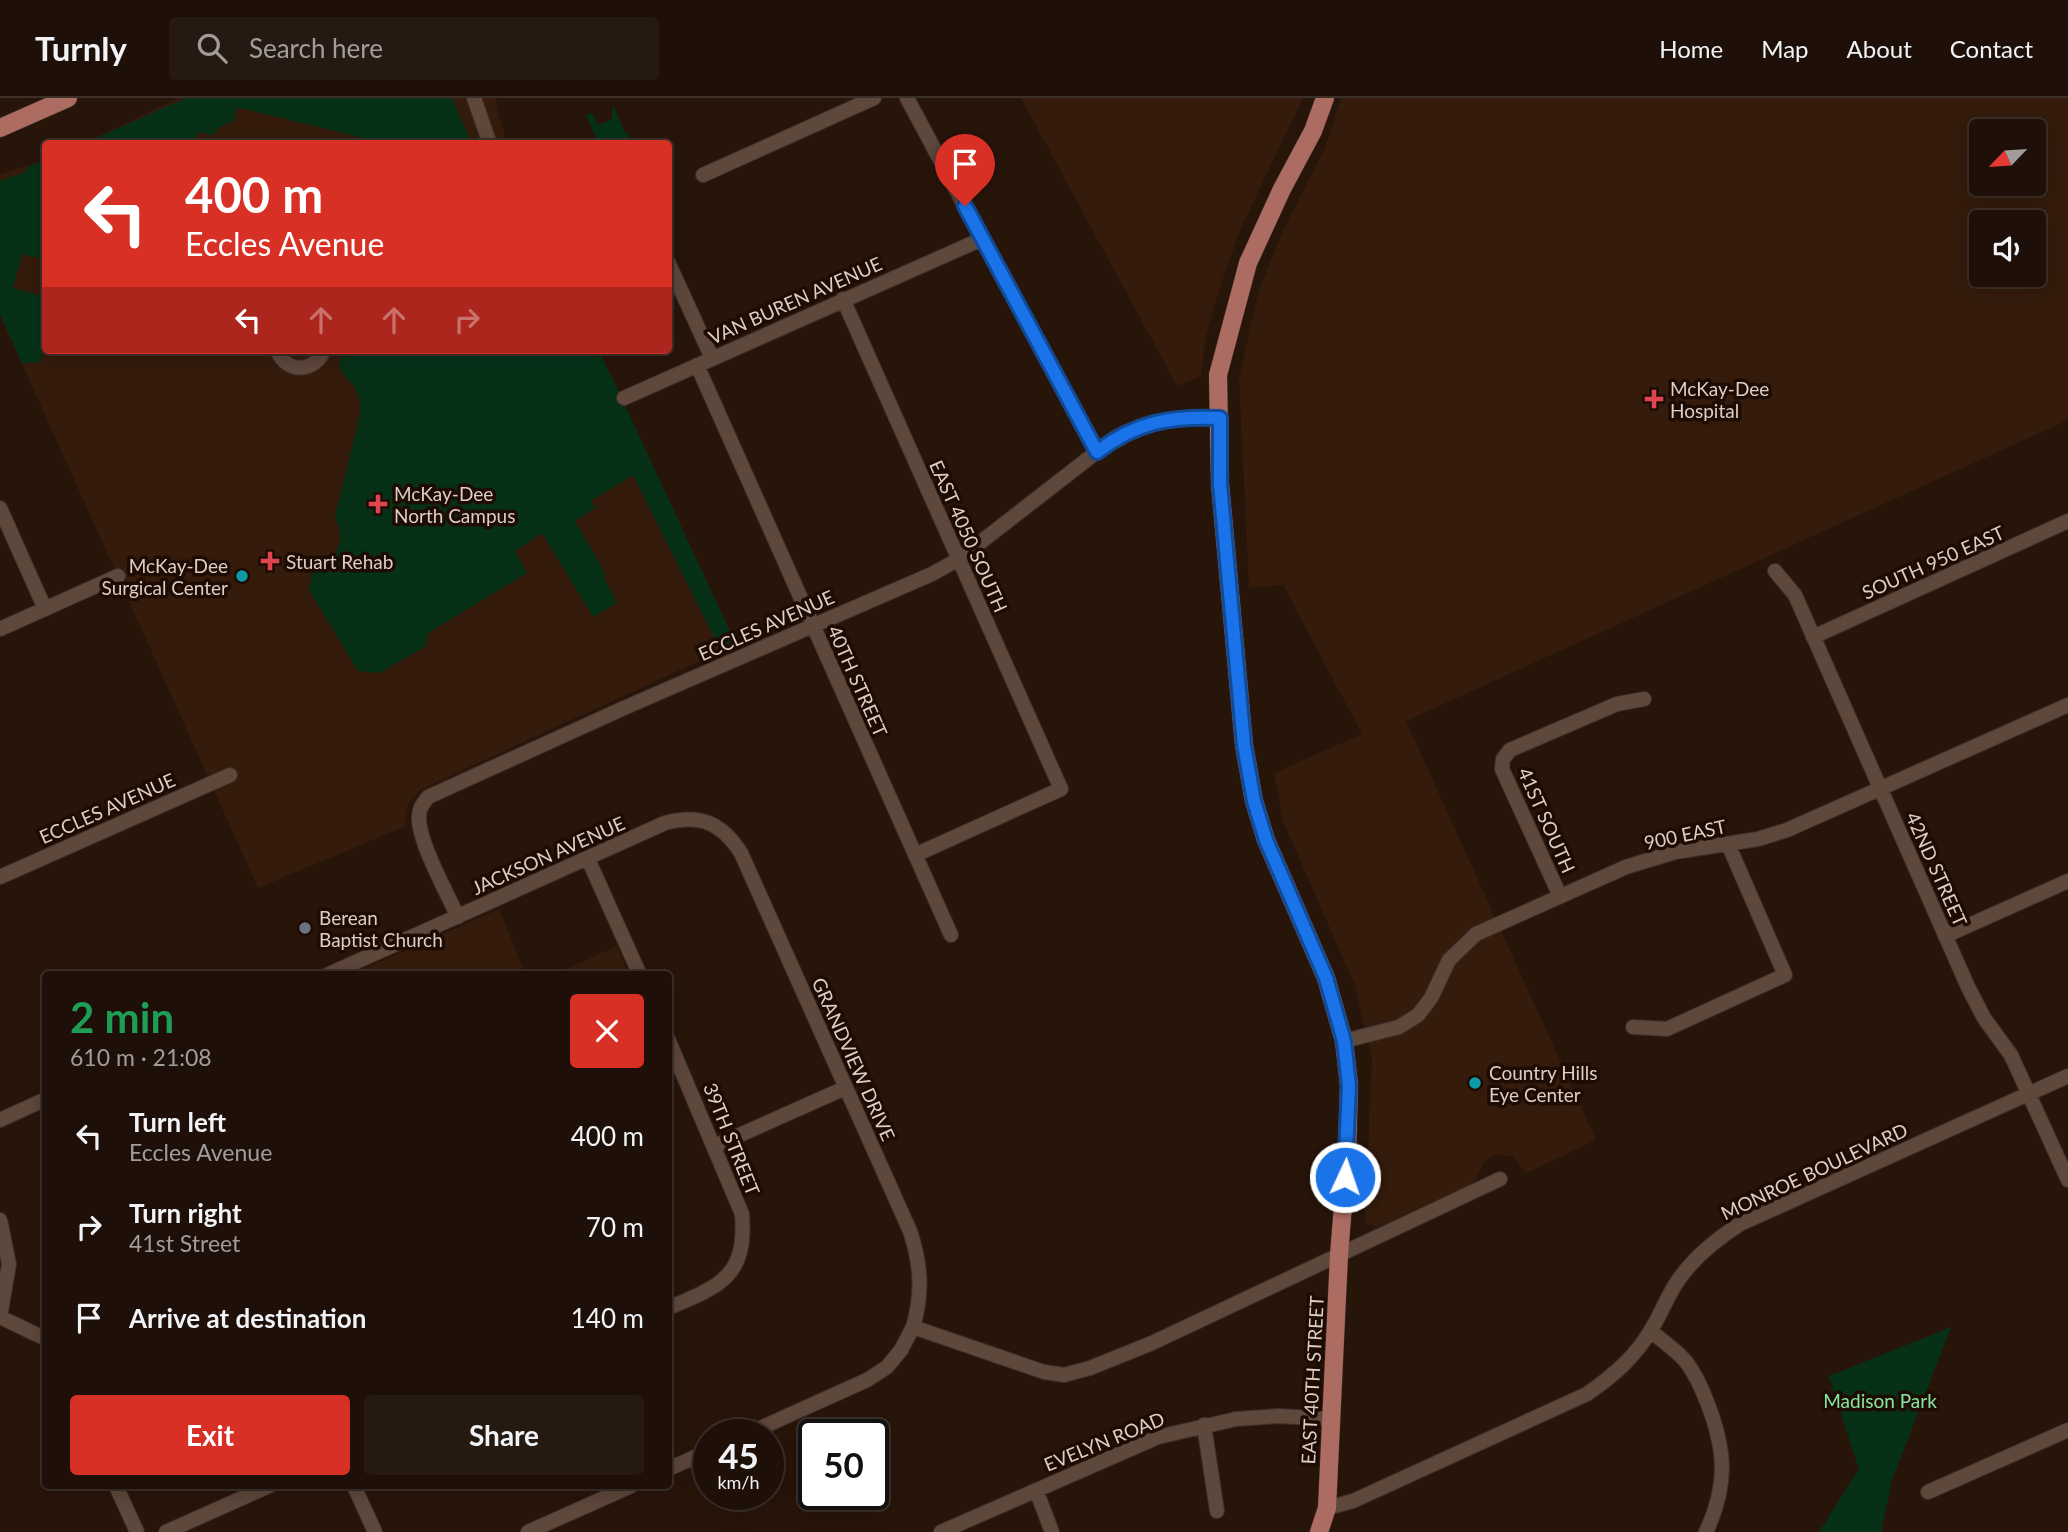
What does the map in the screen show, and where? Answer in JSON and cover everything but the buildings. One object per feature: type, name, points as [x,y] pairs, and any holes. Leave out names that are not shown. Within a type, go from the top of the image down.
[{"type":"main road","points":[[0,128],[68,98]]},
{"type":"main road","name":"EAST 40TH STREET","points":[[1319,1532],[1327,1508],[1349,1086],[1344,1041],[1326,978],[1266,840],[1252,790],[1244,745],[1220,484],[1218,374],[1248,263],[1282,189],[1313,131],[1325,98]]},
{"type":"main road","name":"EAST 40TH STREET","points":[[1327,1508],[1336,1532]]},
{"type":"street","points":[[474,98],[489,140]]},
{"type":"street","points":[[703,175],[874,98]]},
{"type":"street","points":[[907,98],[1097,452]]},
{"type":"street","name":"VAN BUREN AVENUE","points":[[624,398],[982,239]]},
{"type":"street","points":[[672,271],[712,358]]},
{"type":"street","name":"EAST 4050 SOUTH","points":[[843,299],[1061,789],[915,855]]},
{"type":"street","points":[[279,354],[284,362],[298,368],[313,365],[322,354]]},
{"type":"street","name":"40TH STREET","points":[[697,365],[951,935]]},
{"type":"street","name":"ECCLES AVENUE","points":[[458,917],[424,840],[419,820],[420,807],[428,797],[813,625],[916,582],[959,559],[1116,437],[1149,424],[1192,417],[1220,418]]},
{"type":"street","points":[[0,508],[45,609]]},
{"type":"street","name":"SOUTH 950 EAST","points":[[1813,637],[2068,521]]},
{"type":"street","name":"42ND STREET","points":[[1775,571],[1795,595],[1945,936],[1984,1018],[2011,1055],[2068,1180]]},
{"type":"street","points":[[0,629],[118,576]]},
{"type":"street","name":"41ST SOUTH","points":[[1560,896],[1502,769],[1503,758],[1510,750],[1617,705],[1644,699]]},
{"type":"street","name":"900 EAST","points":[[1344,1041],[1399,1027],[1418,1015],[1431,998],[1449,960],[1476,934],[1626,867],[1675,852],[1728,844],[1787,830],[2068,705]]},
{"type":"street","name":"ECCLES AVENUE","points":[[0,877],[230,775]]},
{"type":"street","name":"JACKSON AVENUE","points":[[336,971],[665,823],[687,820],[710,822]]},
{"type":"street","name":"GRANDVIEW DRIVE","points":[[710,822],[733,841],[741,853],[910,1231],[920,1267],[919,1308],[913,1327],[901,1350],[887,1367],[867,1380],[780,1419]]},
{"type":"street","points":[[1633,1027],[1667,1028],[1785,975],[1728,844]]},
{"type":"street","points":[[588,859],[638,971]]},
{"type":"street","points":[[1945,936],[2068,881]]},
{"type":"street","name":"39TH STREET","points":[[672,1048],[715,1146],[741,1214],[744,1237],[739,1258],[730,1272],[716,1285],[672,1306]]},
{"type":"street","name":"MONROE BOULEVARD","points":[[1327,1508],[1353,1501],[1587,1394],[1613,1376],[1630,1359],[1651,1331],[1676,1282],[1690,1265],[1717,1238],[1740,1224],[2068,1076]]},
{"type":"street","points":[[715,1146],[845,1088]]},
{"type":"street","points":[[0,1120],[42,1102]]},
{"type":"street","points":[[913,1327],[1044,1372],[1064,1375],[1090,1368],[1152,1343],[1500,1179]]},
{"type":"street","points":[[0,1220],[9,1264],[0,1318],[42,1337]]},
{"type":"street","points":[[1651,1331],[1686,1362],[1702,1389],[1719,1431],[1723,1469],[1717,1509],[1706,1532]]},
{"type":"street","name":"EVELYN ROAD","points":[[941,1532],[1158,1437],[1236,1419],[1278,1416],[1331,1419]]},
{"type":"street","points":[[1204,1425],[1217,1511]]},
{"type":"street","points":[[1928,1492],[2068,1430]]},
{"type":"street","points":[[672,1467],[693,1458]]},
{"type":"street","points":[[117,1489],[138,1532]]},
{"type":"street","points":[[166,1532],[262,1489]]},
{"type":"street","points":[[355,1489],[375,1532]]},
{"type":"street","points":[[528,1532],[624,1489]]},
{"type":"street","points":[[1036,1490],[1052,1532]]},
{"type":"shaded area","points":[[179,98],[496,98],[497,111],[507,140],[90,140]]},
{"type":"shaded area","points":[[1021,98],[1303,98],[1241,228],[1206,336],[1201,376],[1177,386]]},
{"type":"shaded area","name":"McKay-Dee Hospital","points":[[1341,98],[2068,98],[2068,420],[1406,721],[1596,1140],[1526,1173],[1512,1156],[1495,1155],[1483,1163],[1475,1181],[1468,1186],[1377,1227],[1366,1224],[1365,1219],[1372,1058],[1355,986],[1283,821],[1274,773],[1362,734],[1283,585],[1249,588],[1239,378],[1259,290],[1284,228],[1324,150]]},
{"type":"shaded area","name":"McKay-Dee North Campus","points":[[42,160],[42,354],[601,354],[736,644],[422,789],[406,810],[406,826],[258,888],[0,315],[0,175]]},
{"type":"shaded area","points":[[499,909],[524,971],[359,971]]},
{"type":"shaded area","points":[[617,946],[627,971],[561,971]]},
{"type":"green space","points":[[186,98],[452,98],[471,140],[371,140],[237,107],[234,121],[218,128],[213,135],[198,132],[196,140],[92,140]]},
{"type":"green space","points":[[614,107],[631,140],[597,140],[586,115],[592,113],[598,125],[612,119]]},
{"type":"green space","points":[[42,162],[42,259],[22,254],[13,288],[42,296],[40,346],[42,354],[40,362],[22,363],[0,315],[0,181],[25,172],[29,166]]},
{"type":"green space","points":[[343,354],[601,354],[736,644],[721,651],[633,475],[591,501],[595,508],[575,521],[605,573],[604,578],[617,603],[593,617],[542,533],[515,551],[527,573],[428,633],[425,647],[379,673],[358,671],[309,590],[314,561],[335,554],[339,544],[340,532],[335,517],[361,410],[357,391],[341,372]]},
{"type":"green space","name":"Madison Park","points":[[1951,1327],[1892,1480],[1881,1532],[1819,1532],[1859,1469],[1829,1376]]},
{"type":"place","name":"McKay-Dee Hospital","points":[[1654,399]]},
{"type":"place","name":"McKay-Dee North Campus","points":[[378,504]]},
{"type":"place","name":"Stuart Rehab","points":[[270,561]]},
{"type":"place","name":"McKay-Dee Surgical Center","points":[[242,576]]},
{"type":"place","name":"Berean Baptist Church","points":[[305,928]]},
{"type":"place","name":"Country Hills Eye Center","points":[[1475,1083]]},
{"type":"route","points":[[965,206],[1097,452],[1116,437],[1149,424],[1192,417],[1220,418],[1220,484],[1244,745],[1254,801],[1266,840],[1326,978],[1344,1041],[1349,1086],[1345,1177]]}]
